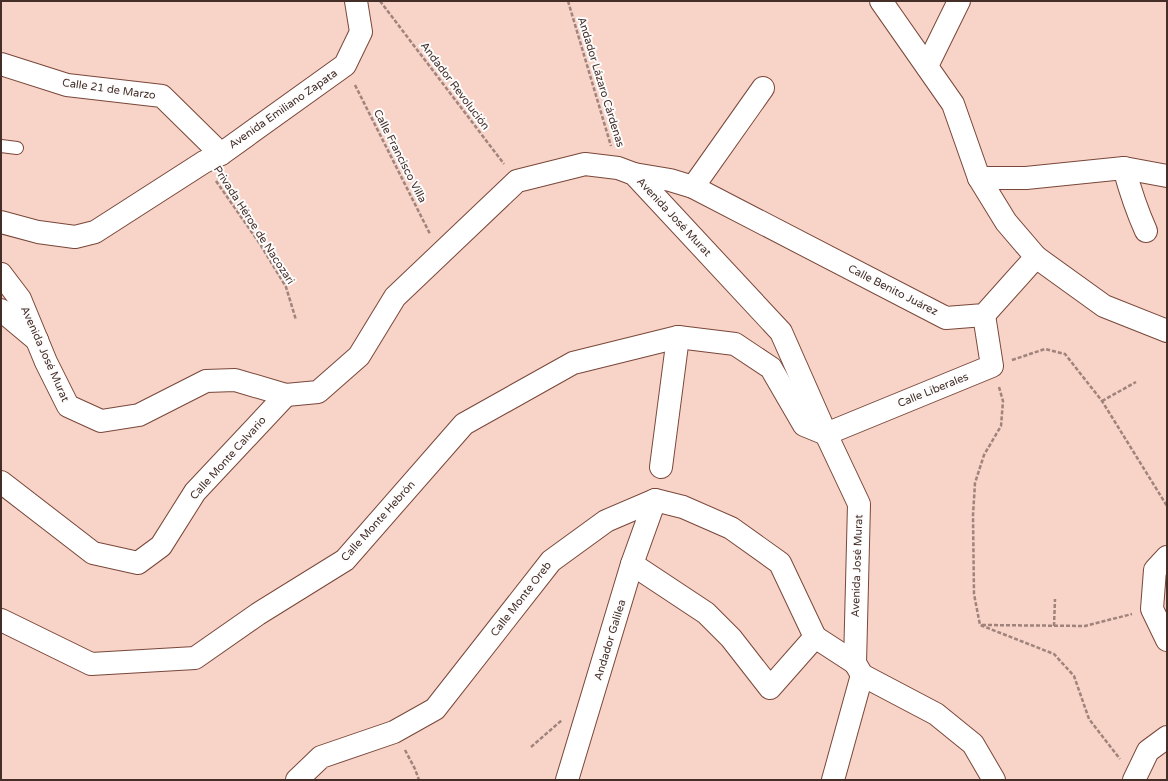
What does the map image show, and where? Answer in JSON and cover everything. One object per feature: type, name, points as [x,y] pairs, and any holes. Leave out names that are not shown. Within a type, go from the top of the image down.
[{"type":"street","name":"Avenida Emiliano Zapata","points":[[1,222],[38,232],[75,237],[95,232],[212,158],[345,65],[361,32],[356,1]]},
{"type":"street","points":[[881,1],[953,104],[979,178],[1006,222],[1036,257],[1104,306],[1167,331]]},
{"type":"street","points":[[927,66],[959,1]]},
{"type":"street","name":"Calle 21 de Marzo","points":[[1,64],[67,85],[162,96],[212,158]]},
{"type":"street","points":[[694,187],[763,88]]},
{"type":"street","name":"Avenida José Murat","points":[[1,274],[20,299],[46,362],[68,406],[101,421],[139,415],[206,381],[235,380],[286,395],[318,392],[359,356],[395,297],[517,181],[585,164],[626,171],[781,332],[859,504],[858,669],[833,780]]},
{"type":"street","points":[[979,178],[1026,178],[1124,168],[1167,176]]},
{"type":"street","points":[[1124,168],[1146,231]]},
{"type":"street","name":"Calle Benito Juárez","points":[[626,171],[670,180],[694,187],[946,318],[984,315]]},
{"type":"street","points":[[992,366],[984,315],[1036,257]]},
{"type":"street","points":[[1,310],[37,340]]},
{"type":"street","points":[[661,467],[678,337],[734,344],[741,348],[771,368],[804,426],[826,434]]},
{"type":"street","name":"Calle Monte Hebrón","points":[[1,620],[91,664],[195,658],[258,614],[345,560],[464,424],[573,363],[678,337]]},
{"type":"street","name":"Calle Liberales","points":[[826,434],[992,366]]},
{"type":"street","name":"Calle Monte Calvario","points":[[1,482],[93,553],[138,563],[161,546],[195,492],[286,395]]},
{"type":"street","points":[[655,500],[683,507],[731,528],[780,563],[815,637],[858,669],[936,714],[973,744],[994,780]]},
{"type":"street","name":"Andador Galilea","points":[[567,780],[632,564],[655,500]]},
{"type":"street","name":"Calle Monte Oreb","points":[[297,780],[321,757],[394,732],[435,709],[551,561],[606,521],[655,500]]},
{"type":"street","points":[[1167,557],[1155,570],[1152,609],[1167,640]]},
{"type":"street","points":[[632,564],[706,613],[731,638],[770,688],[815,637]]},
{"type":"street","points":[[1134,779],[1148,751],[1167,737]]},
{"type":"lane","points":[[1,146],[17,148]]},
{"type":"path","name":"Andador Revolución","points":[[380,1],[517,181]]},
{"type":"path","name":"Andador Lázaro Cárdenas","points":[[568,1],[626,171]]},
{"type":"path","name":"Calle Francisco Villa","points":[[345,65],[440,254]]},
{"type":"path","name":"Privada Héroe de Nacozari","points":[[212,158],[286,287],[296,320]]},
{"type":"path","points":[[980,625],[974,594],[973,515],[975,483],[984,455],[1001,426],[1003,402],[992,366],[1045,349],[1065,354],[1102,401],[1167,506]]},
{"type":"path","points":[[1102,401],[1136,382]]},
{"type":"path","points":[[1054,626],[1055,599]]},
{"type":"path","points":[[980,625],[1085,626],[1152,609]]},
{"type":"path","points":[[980,625],[1054,654],[1074,676],[1089,719],[1134,779]]},
{"type":"path","points":[[394,732],[415,769],[419,780]]}]
